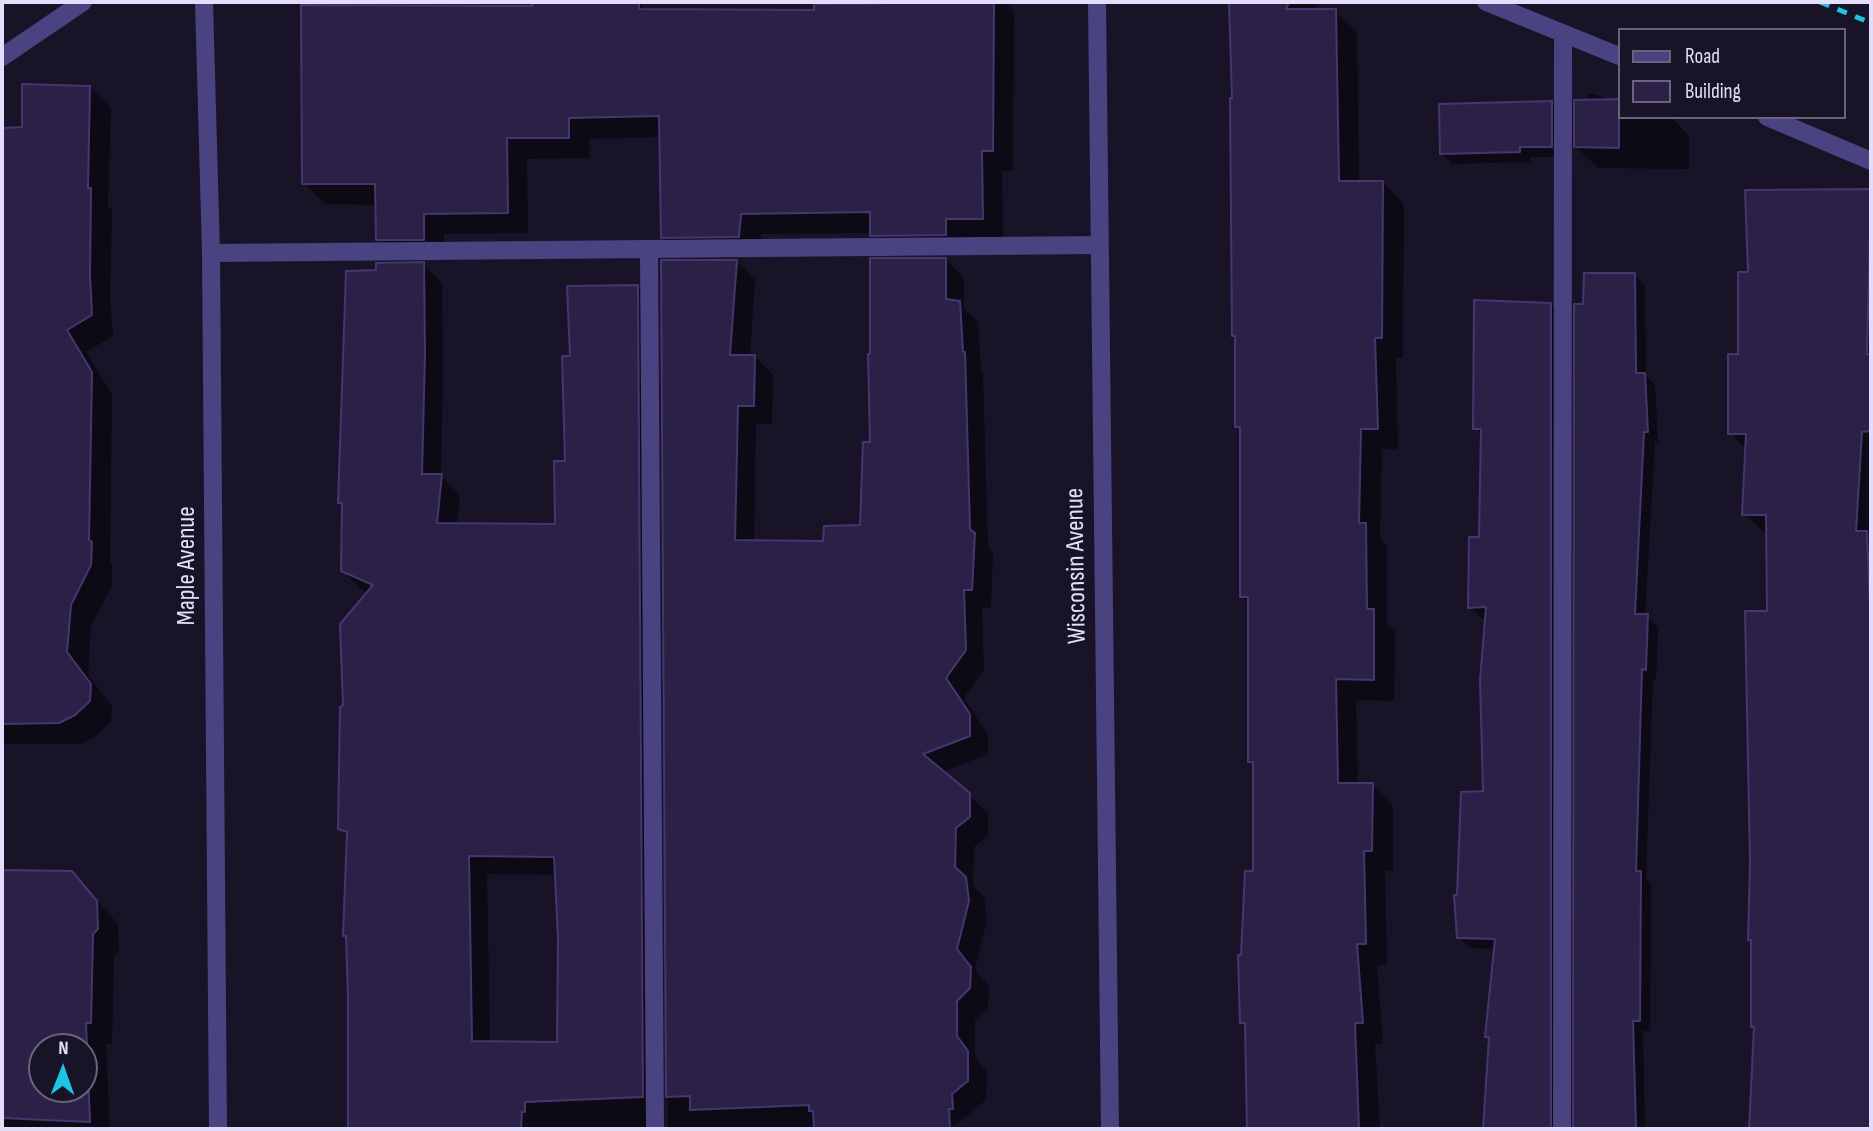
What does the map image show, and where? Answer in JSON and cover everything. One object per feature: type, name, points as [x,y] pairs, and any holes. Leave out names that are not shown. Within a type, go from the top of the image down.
[{"type":"street","points":[[2,57],[83,2]]},
{"type":"street","name":"Maple Avenue","points":[[204,2],[211,253],[218,1129]]},
{"type":"street","name":"Wisconsin Avenue","points":[[1097,2],[1110,1129]]},
{"type":"street","points":[[1486,2],[1618,56]]},
{"type":"street","points":[[1562,1129],[1563,33]]},
{"type":"street","points":[[1772,119],[1871,161]]},
{"type":"street","points":[[211,253],[1100,245]]},
{"type":"street","points":[[649,249],[656,1129]]},
{"type":"building","points":[[532,2],[639,2],[639,9],[814,10],[814,4],[994,2],[993,151],[982,151],[983,219],[946,219],[946,235],[870,236],[870,212],[741,214],[739,237],[661,238],[659,116],[569,118],[569,138],[507,138],[508,213],[424,214],[424,240],[376,240],[375,184],[302,184],[301,5],[532,6]]},
{"type":"building","points":[[1229,2],[1289,2],[1286,9],[1336,9],[1339,181],[1383,181],[1382,338],[1375,338],[1378,429],[1361,429],[1359,523],[1366,523],[1367,609],[1374,609],[1374,680],[1336,679],[1338,783],[1373,783],[1372,851],[1364,851],[1366,944],[1357,944],[1363,1023],[1355,1023],[1359,1129],[1247,1129],[1245,1023],[1240,1023],[1238,955],[1241,955],[1245,871],[1253,871],[1253,762],[1248,762],[1248,597],[1240,597],[1240,427],[1235,427],[1235,336],[1232,336],[1232,98]]},
{"type":"building","points":[[22,84],[90,86],[88,188],[91,188],[92,315],[67,330],[92,372],[89,540],[92,542],[91,565],[71,605],[67,652],[91,684],[90,701],[75,715],[59,723],[2,724],[2,128],[22,127]]},
{"type":"building","points":[[1618,99],[1619,148],[1574,147],[1574,100]]},
{"type":"building","points":[[1552,101],[1552,147],[1520,147],[1520,152],[1440,154],[1439,104]]},
{"type":"building","points":[[1871,189],[1867,354],[1871,354],[1871,431],[1862,432],[1856,531],[1867,531],[1871,632],[1871,1129],[1749,1129],[1754,1027],[1751,1027],[1751,940],[1748,940],[1750,862],[1745,611],[1767,611],[1766,515],[1742,515],[1746,434],[1728,434],[1728,354],[1738,354],[1738,272],[1748,272],[1745,190]]},
{"type":"building","points":[[870,258],[946,258],[946,299],[960,301],[965,352],[970,529],[975,533],[972,590],[964,590],[966,650],[946,678],[970,714],[970,736],[923,754],[970,793],[970,817],[956,828],[955,867],[966,877],[969,901],[957,949],[971,967],[970,988],[957,1001],[957,1036],[968,1051],[968,1081],[952,1094],[953,1109],[949,1109],[950,1129],[814,1129],[813,1111],[809,1111],[809,1105],[690,1110],[690,1096],[666,1097],[661,260],[737,260],[730,355],[755,355],[754,406],[738,406],[735,540],[823,541],[824,526],[860,525],[863,442],[870,442]]},
{"type":"building","points":[[424,262],[422,474],[442,474],[437,523],[555,524],[554,461],[565,461],[562,356],[570,356],[567,286],[638,285],[643,1097],[525,1102],[521,1129],[348,1129],[348,998],[346,936],[343,936],[347,832],[338,829],[340,707],[343,705],[340,624],[373,585],[341,571],[342,503],[338,503],[346,271],[376,270],[376,263]],"holes":[[[469,856],[554,857],[558,939],[557,1042],[472,1041]]]},
{"type":"building","points":[[1584,273],[1635,273],[1636,373],[1645,373],[1648,432],[1644,432],[1635,614],[1648,614],[1646,670],[1642,669],[1636,871],[1641,871],[1640,1021],[1633,1021],[1636,1129],[1573,1129],[1574,304],[1583,304]]},
{"type":"building","points":[[1474,300],[1551,303],[1551,1129],[1483,1129],[1489,1037],[1485,1037],[1495,939],[1457,938],[1454,895],[1457,895],[1461,792],[1483,791],[1480,680],[1486,607],[1468,608],[1469,537],[1479,537],[1481,429],[1473,429]]},
{"type":"building","points":[[2,870],[72,871],[97,901],[98,929],[93,934],[91,1023],[86,1023],[86,1033],[28,1033],[28,1103],[89,1103],[90,1122],[2,1118]]},
{"type":"railway","points":[[1820,2],[1871,23]]}]
